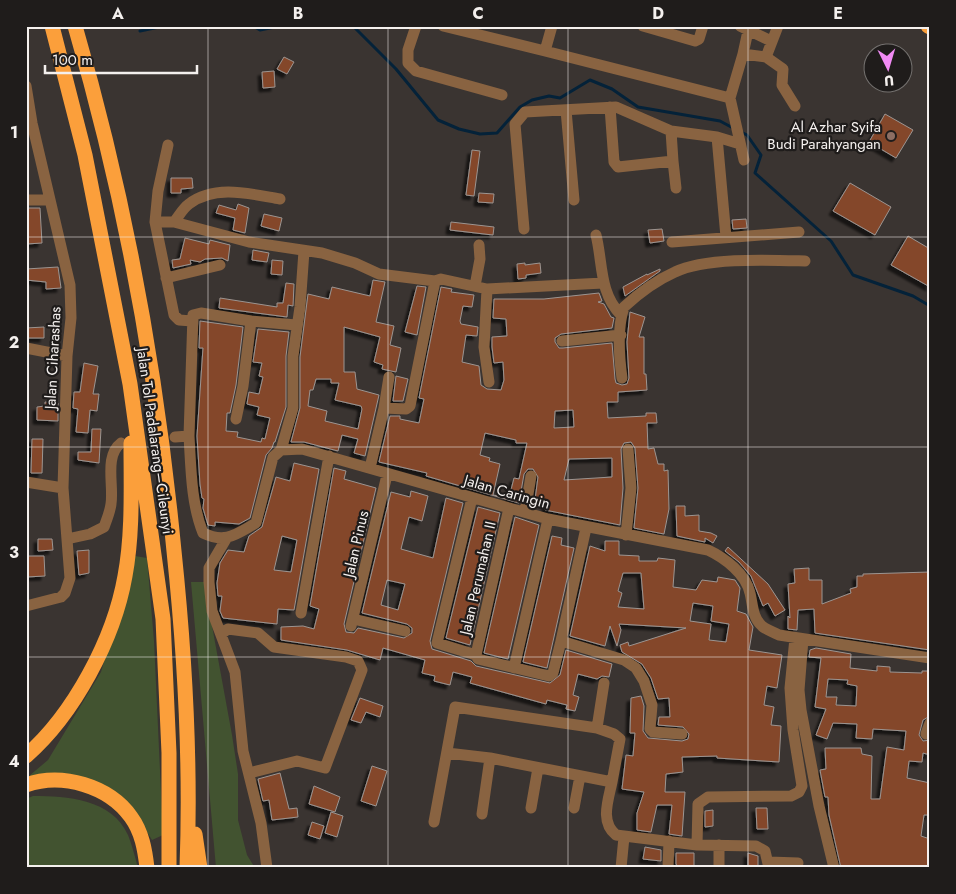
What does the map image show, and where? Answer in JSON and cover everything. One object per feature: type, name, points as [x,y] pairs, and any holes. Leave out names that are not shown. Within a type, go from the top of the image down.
[{"type":"highway","name":"Jalan Tol Padalarang–Cileunyi","points":[[52,26],[86,155],[130,384],[163,619],[169,754],[169,868]]},
{"type":"highway","name":"Jalan Tol Padalarang–Cileunyi","points":[[75,26],[95,94],[125,234],[148,345],[165,454],[181,617],[190,798],[187,868]]},
{"type":"highway","points":[[26,756],[51,731],[82,688],[110,631],[123,586],[131,510],[130,384]]},
{"type":"highway","points":[[26,785],[56,780],[76,783],[101,791],[115,800],[132,818],[143,840],[148,868]]},
{"type":"highway","points":[[190,798],[200,868]]},
{"type":"street","points":[[416,26],[408,50],[408,63],[416,71],[502,95]]},
{"type":"street","points":[[442,26],[730,98]]},
{"type":"street","points":[[545,51],[552,26]]},
{"type":"street","points":[[650,27],[695,41],[699,39],[703,26]]},
{"type":"street","points":[[766,57],[778,26]]},
{"type":"street","points":[[744,160],[730,98],[743,54],[744,29],[771,41]]},
{"type":"street","points":[[743,54],[766,57],[783,69],[783,88],[795,106]]},
{"type":"street","name":"Jalan Ciharashas","points":[[26,86],[29,124],[50,200],[70,285],[71,318],[67,356],[62,488],[70,578],[65,593],[52,600],[26,606]]},
{"type":"street","points":[[524,229],[516,122],[525,112],[616,107],[671,130],[739,140]]},
{"type":"street","points":[[610,108],[616,165],[623,167],[673,161]]},
{"type":"street","points":[[566,110],[574,200]]},
{"type":"street","points":[[671,130],[676,188]]},
{"type":"street","points":[[717,137],[726,237]]},
{"type":"street","points":[[168,145],[158,191],[155,222],[174,315],[179,320],[192,321]]},
{"type":"street","points":[[174,222],[188,204],[210,194],[234,191],[280,199]]},
{"type":"street","points":[[26,200],[50,200]]},
{"type":"street","points":[[155,222],[174,222],[249,242],[343,259],[379,274],[435,281],[441,279],[488,290],[603,283]]},
{"type":"street","points":[[672,242],[799,232]]},
{"type":"street","points":[[596,235],[603,283],[610,301],[622,315]]},
{"type":"street","points":[[475,286],[480,259],[479,245]]},
{"type":"street","points":[[267,868],[260,823],[243,751],[235,672],[212,611],[208,582],[209,568],[226,539],[238,534],[258,519],[269,469],[273,458],[281,450],[293,408],[296,325],[300,307],[304,251]]},
{"type":"street","points":[[622,378],[621,335],[624,307],[674,272],[687,267],[766,260],[805,261]]},
{"type":"street","points":[[166,278],[220,265]]},
{"type":"street","points":[[384,408],[406,410],[410,406],[435,281]]},
{"type":"street","points":[[488,290],[484,347],[489,382]]},
{"type":"street","points":[[226,539],[203,533],[192,488],[189,436],[192,321],[194,314],[201,313],[250,321],[296,325]]},
{"type":"street","points":[[236,419],[243,386],[250,321]]},
{"type":"street","points":[[562,341],[621,335]]},
{"type":"street","points":[[26,348],[67,356]]},
{"type":"street","points":[[370,468],[389,377]]},
{"type":"street","points":[[175,437],[189,436]]},
{"type":"street","points":[[67,539],[98,531],[104,527],[111,502],[112,457],[115,448],[121,443]]},
{"type":"street","name":"Jalan Caringin","points":[[281,450],[302,449],[370,468],[387,475],[586,528],[708,550],[719,555],[740,575],[750,591],[753,612],[762,626],[779,636],[930,658]]},
{"type":"street","points":[[626,535],[632,488],[628,449]]},
{"type":"street","points":[[301,613],[329,456]]},
{"type":"street","name":"Jalan Pinus","points":[[387,475],[352,623],[406,631]]},
{"type":"street","points":[[525,512],[531,476]]},
{"type":"street","points":[[26,482],[62,488]]},
{"type":"street","points":[[472,498],[437,643],[476,655],[478,659],[549,676],[553,672],[586,528]]},
{"type":"street","name":"Jalan Perumahan II","points":[[476,655],[509,508]]},
{"type":"street","points":[[514,668],[548,519]]},
{"type":"street","points":[[221,634],[228,629],[258,633],[274,647],[355,659],[362,670],[325,768],[298,761],[248,773]]},
{"type":"street","points":[[799,639],[801,710],[834,868]]},
{"type":"street","points":[[697,845],[698,804],[703,798],[708,796],[791,796],[799,792],[802,779],[793,730],[790,688],[799,639]]},
{"type":"street","points":[[561,642],[624,660],[636,668],[644,681],[652,705],[650,729],[653,732],[682,734]]},
{"type":"street","points":[[597,728],[604,683]]},
{"type":"street","points":[[434,822],[455,707],[597,728],[614,734],[620,739],[606,821],[609,830],[616,835],[697,845],[756,846],[765,851],[769,865],[798,863]]},
{"type":"street","points":[[448,752],[490,758],[612,782]]},
{"type":"street","points":[[482,814],[490,758]]},
{"type":"street","points":[[531,808],[538,768]]},
{"type":"street","points":[[574,808],[580,776]]},
{"type":"street","points":[[802,779],[814,778]]},
{"type":"street","points":[[621,868],[624,837]]},
{"type":"street","points":[[668,868],[669,841]]},
{"type":"street","points":[[719,846],[719,868]]},
{"type":"green space","points":[[135,556],[147,558],[154,641],[163,835],[152,840],[139,819],[124,801],[44,775],[29,776],[48,760],[101,672]]},
{"type":"green space","points":[[191,582],[204,582],[238,774],[238,820],[247,855],[255,868],[216,868]]},
{"type":"green space","points":[[33,796],[60,797],[87,802],[111,814],[121,823],[128,835],[138,868],[26,868],[26,799]]},
{"type":"building","points":[[284,57],[294,62],[287,74],[277,69]]},
{"type":"building","points":[[274,71],[275,87],[263,88],[262,72]]},
{"type":"building","name":"Al Azhar Syifa Budi Parahyangan","points":[[885,114],[913,130],[896,158],[869,142]]},
{"type":"building","points":[[472,150],[480,151],[474,196],[466,195]]},
{"type":"building","points":[[171,178],[192,178],[193,188],[181,189],[181,193],[171,193]]},
{"type":"building","points":[[850,183],[891,207],[875,235],[833,211]]},
{"type":"building","points":[[479,193],[494,194],[493,203],[478,202]]},
{"type":"building","points":[[238,204],[249,208],[245,233],[233,230],[235,218],[216,213],[219,205],[236,210]]},
{"type":"building","points":[[26,208],[40,208],[42,243],[26,244]]},
{"type":"building","points":[[264,214],[282,218],[279,231],[261,226]]},
{"type":"building","points":[[746,219],[747,228],[733,229],[732,220]]},
{"type":"building","points":[[451,222],[494,227],[493,235],[450,230]]},
{"type":"building","points":[[662,229],[664,241],[650,243],[648,230]]},
{"type":"building","points":[[908,236],[930,249],[930,287],[891,265]]},
{"type":"building","points":[[185,238],[209,244],[210,240],[230,245],[228,261],[222,258],[205,259],[200,262],[190,260],[191,264],[173,268],[172,260],[180,259]]},
{"type":"building","points":[[253,250],[269,253],[267,262],[252,260]]},
{"type":"building","points":[[272,260],[283,261],[282,275],[271,274]]},
{"type":"building","points":[[525,263],[525,265],[540,263],[541,273],[526,275],[526,278],[518,279],[517,264]]},
{"type":"building","points":[[58,267],[61,288],[46,289],[46,282],[26,280],[26,269]]},
{"type":"building","points":[[660,269],[660,271],[625,296],[623,287]]},
{"type":"building","points":[[373,280],[385,282],[376,322],[394,326],[390,345],[401,348],[396,372],[382,369],[383,365],[374,362],[380,337],[344,327],[344,372],[355,372],[357,389],[379,395],[365,456],[354,453],[358,439],[342,435],[338,451],[304,442],[291,442],[300,408],[300,357],[308,294],[329,299],[332,287],[370,296]],"holes":[[[316,379],[331,379],[331,383],[339,383],[335,400],[361,406],[358,429],[325,421],[327,411],[308,406],[310,390],[313,390]]]},
{"type":"building","points":[[286,283],[294,284],[293,306],[288,305],[287,317],[219,308],[220,298],[277,307],[277,303],[283,303]]},
{"type":"building","points":[[417,286],[426,287],[417,335],[405,332]]},
{"type":"building","points":[[441,287],[452,289],[451,292],[474,295],[472,307],[463,306],[460,321],[461,324],[478,327],[477,336],[466,335],[462,362],[479,366],[481,385],[487,389],[501,390],[504,380],[503,362],[494,363],[492,337],[507,336],[506,319],[493,318],[494,299],[544,299],[599,293],[602,301],[598,302],[604,304],[611,317],[614,318],[612,328],[561,334],[555,338],[555,342],[559,348],[612,343],[615,379],[616,383],[622,385],[627,384],[629,378],[627,342],[630,312],[645,317],[639,337],[644,337],[644,374],[646,374],[647,390],[618,392],[618,402],[607,402],[608,418],[646,416],[646,413],[656,413],[657,423],[647,423],[648,449],[654,448],[658,464],[664,464],[664,471],[668,470],[669,509],[664,534],[634,528],[638,488],[635,448],[631,442],[624,443],[621,449],[623,488],[620,525],[545,510],[547,503],[535,500],[538,477],[533,469],[528,469],[524,474],[519,503],[426,476],[427,473],[379,462],[390,416],[400,416],[400,419],[419,423],[424,399],[419,398]],"holes":[[[573,410],[574,427],[554,428],[555,411]],[[485,433],[516,440],[516,443],[527,443],[519,479],[514,478],[509,498],[493,495],[500,464],[489,461],[490,458],[480,455]],[[612,458],[612,477],[564,480],[569,459]]]},
{"type":"building","points":[[200,321],[243,327],[236,385],[230,413],[227,413],[226,431],[238,432],[237,437],[261,442],[262,438],[265,439],[270,418],[257,415],[259,407],[247,404],[249,392],[259,394],[263,377],[259,376],[262,363],[253,362],[258,329],[289,332],[286,356],[286,407],[275,442],[266,455],[250,518],[239,524],[215,522],[215,526],[208,525],[203,508],[204,499],[202,498],[200,484],[197,436],[203,348],[199,348]]},
{"type":"building","points":[[44,327],[44,338],[26,338],[26,328]]},
{"type":"building","points":[[84,363],[98,366],[93,394],[99,394],[97,411],[90,410],[88,433],[76,432],[78,409],[73,408],[74,392],[80,392]]},
{"type":"building","points":[[396,376],[408,379],[403,401],[393,401]]},
{"type":"building","points":[[45,402],[58,403],[58,421],[37,420],[37,407],[45,406]]},
{"type":"building","points":[[92,429],[101,429],[99,463],[78,460],[78,452],[91,452]]},
{"type":"building","points":[[32,439],[43,439],[42,473],[31,473]]},
{"type":"building","points":[[294,463],[319,469],[294,610],[278,609],[277,624],[223,618],[220,611],[222,596],[218,596],[217,583],[220,563],[228,550],[244,552],[249,536],[262,527],[276,477],[290,481]],"holes":[[[282,536],[297,540],[291,572],[274,570]]]},
{"type":"building","points":[[334,468],[346,471],[344,479],[376,488],[344,624],[346,632],[354,633],[358,628],[404,638],[412,633],[412,628],[407,624],[362,613],[391,492],[410,497],[411,491],[428,496],[422,521],[409,517],[401,549],[433,558],[446,498],[463,503],[430,641],[432,649],[471,661],[476,666],[550,683],[560,675],[566,650],[612,664],[609,677],[602,676],[597,679],[578,674],[573,695],[579,697],[575,711],[566,709],[567,705],[547,700],[546,704],[470,683],[472,677],[453,672],[450,685],[434,681],[435,676],[422,673],[425,660],[383,648],[380,660],[347,650],[281,640],[281,627],[303,626],[314,629],[319,609],[310,606]],"holes":[[[387,580],[405,584],[398,610],[381,605]]]},
{"type":"building","points":[[676,506],[685,506],[685,516],[699,515],[699,531],[717,536],[713,543],[705,538],[705,542],[677,536]]},
{"type":"building","points":[[478,507],[500,513],[470,645],[446,638]]},
{"type":"building","points":[[515,517],[539,525],[508,659],[484,653]]},
{"type":"building","points":[[552,536],[562,538],[561,545],[574,548],[547,668],[523,662]]},
{"type":"building","points":[[38,539],[52,539],[53,550],[38,551]]},
{"type":"building","points":[[605,541],[619,541],[619,555],[639,556],[639,561],[657,561],[658,558],[675,560],[673,587],[696,590],[702,580],[717,582],[718,577],[735,580],[740,588],[737,611],[746,614],[753,627],[749,650],[782,655],[777,688],[767,686],[764,705],[774,707],[771,725],[781,726],[779,762],[717,758],[717,756],[682,757],[683,772],[666,774],[665,792],[685,792],[682,836],[669,834],[672,805],[657,805],[651,832],[637,830],[637,813],[644,792],[622,789],[626,755],[633,756],[635,733],[630,733],[631,698],[641,696],[644,706],[643,731],[648,738],[682,741],[688,739],[689,734],[683,727],[658,725],[659,717],[670,717],[669,698],[658,699],[651,678],[642,664],[622,652],[620,645],[628,642],[629,646],[686,628],[619,624],[621,630],[617,646],[610,626],[605,646],[570,636],[590,546],[605,551]],"holes":[[[623,573],[641,573],[644,609],[618,607],[622,593],[618,591]],[[693,603],[713,606],[711,621],[729,624],[726,642],[709,640],[711,624],[690,621]]]},
{"type":"building","points":[[728,547],[768,584],[785,610],[775,616],[768,603],[763,606],[751,576],[739,562],[725,551]]},
{"type":"building","points":[[89,550],[89,573],[79,575],[77,551]]},
{"type":"building","points":[[26,556],[44,556],[45,576],[26,577]]},
{"type":"building","points":[[809,568],[809,580],[822,580],[822,604],[851,593],[850,589],[857,587],[857,576],[863,576],[863,574],[930,572],[930,650],[815,633],[814,609],[798,610],[797,630],[788,629],[788,616],[790,618],[788,584],[795,583],[794,569]]},
{"type":"building","points":[[816,648],[851,654],[850,668],[877,671],[877,666],[890,667],[890,672],[922,673],[922,671],[930,671],[930,716],[923,720],[919,735],[923,741],[930,740],[930,755],[923,753],[922,762],[909,761],[907,778],[930,783],[930,815],[924,815],[921,836],[930,839],[930,868],[841,868],[829,815],[828,797],[825,797],[820,770],[826,769],[825,748],[861,748],[862,754],[872,756],[871,799],[880,799],[887,747],[904,750],[906,731],[873,729],[872,739],[856,738],[857,724],[833,723],[827,739],[816,735],[826,709],[815,707],[821,658],[809,657],[810,650]],"holes":[[[828,679],[848,680],[847,684],[857,686],[856,706],[836,705],[837,697],[826,697]]]},
{"type":"building","points":[[360,698],[383,706],[380,717],[366,712],[361,723],[351,720]]},
{"type":"building","points":[[372,766],[387,771],[376,806],[361,801]]},
{"type":"building","points":[[280,773],[289,809],[297,808],[298,817],[272,820],[269,800],[263,801],[258,779]]},
{"type":"building","points":[[314,786],[340,797],[335,812],[309,804]]},
{"type":"building","points":[[756,808],[767,808],[768,829],[757,829]]},
{"type":"building","points":[[713,810],[713,826],[705,827],[705,811]]},
{"type":"building","points":[[331,812],[343,816],[337,837],[325,833]]},
{"type":"building","points":[[312,822],[324,826],[320,839],[308,835]]},
{"type":"building","points":[[645,847],[661,850],[661,861],[643,859]]},
{"type":"building","points":[[676,853],[694,853],[694,866],[678,867],[676,864]]},
{"type":"building","points":[[748,853],[758,856],[758,868],[748,868]]},
{"type":"waterway","points":[[140,31],[164,26]]},
{"type":"waterway","points":[[253,26],[260,30],[280,26]]},
{"type":"waterway","points":[[347,26],[354,27],[396,69],[438,120],[459,129],[480,134],[497,133],[520,107],[532,100],[549,96],[560,98],[590,80],[612,89],[638,107],[720,121],[733,128]]},
{"type":"waterway","points":[[741,132],[747,135],[761,155],[755,173],[831,241],[853,275],[913,296],[930,306]]},
{"type":"tunnel","points":[[132,442],[168,438]]},
{"type":"place","name":"Al Azhar Syifa Budi Parahyangan","points":[[891,136]]}]
